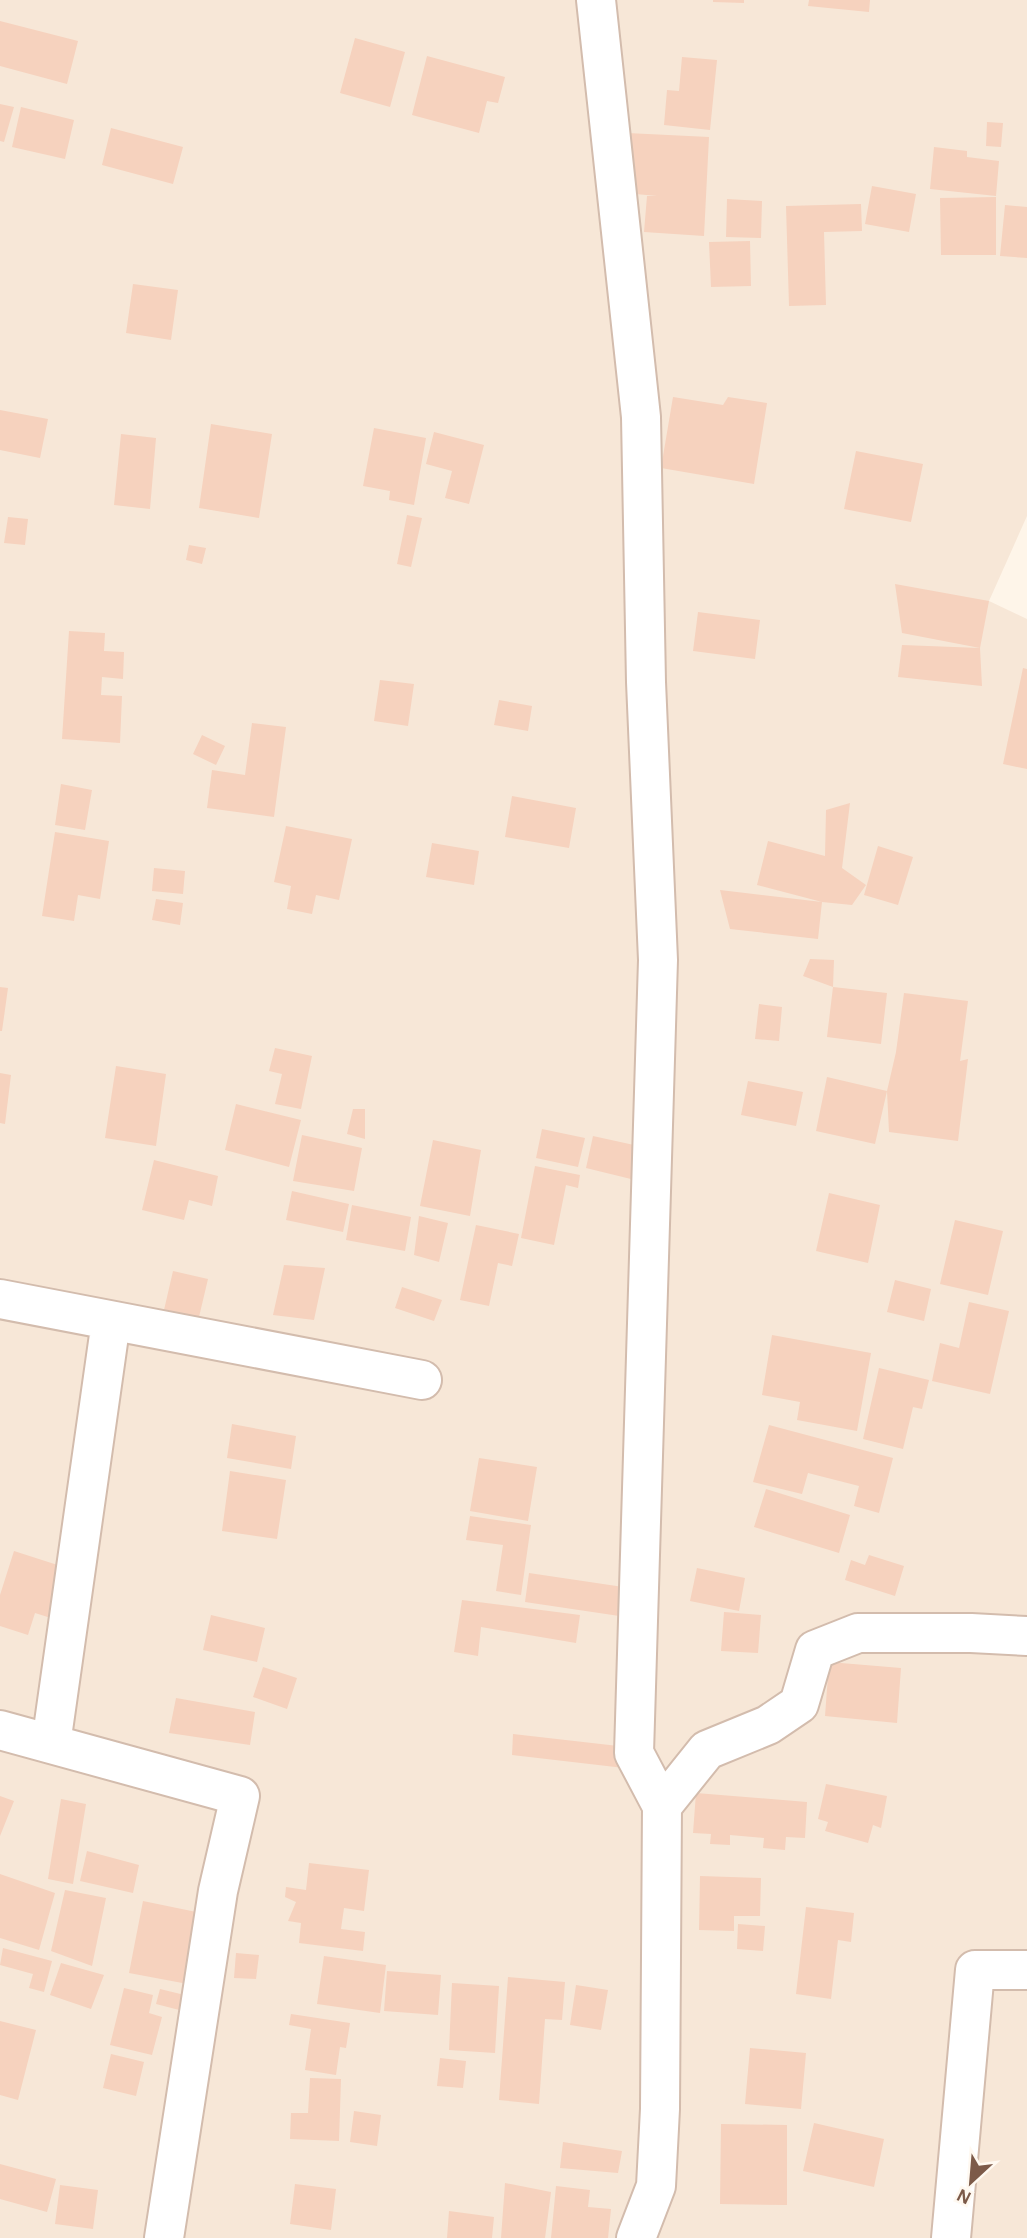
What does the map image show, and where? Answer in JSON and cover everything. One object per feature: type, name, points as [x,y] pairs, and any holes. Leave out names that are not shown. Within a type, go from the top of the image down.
[{"type":"street","points":[[596,0],[641,417],[646,682],[658,960],[634,1753],[662,1806],[660,2109],[656,2186],[636,2238]]},
{"type":"street","points":[[0,1299],[422,1380]]},
{"type":"street","points":[[51,1744],[111,1321]]},
{"type":"street","points":[[662,1806],[707,1750],[768,1725],[799,1704],[815,1650],[858,1633],[1027,1636]]},
{"type":"street","points":[[0,1730],[240,1796],[218,1891],[163,2238]]},
{"type":"street","points":[[951,2238],[975,1970],[1027,1970]]},
{"type":"shaded area","points":[[0,0],[1027,0],[1027,516],[989,601],[1027,619],[1027,2238],[0,2238]]},
{"type":"building","points":[[744,0],[744,3],[713,2]]},
{"type":"building","points":[[809,0],[870,0],[869,12],[808,6]]},
{"type":"building","points":[[0,21],[78,41],[67,84],[0,66]]},
{"type":"building","points":[[355,38],[405,52],[390,107],[340,93]]},
{"type":"building","points":[[427,56],[505,77],[498,103],[487,101],[479,133],[412,115]]},
{"type":"building","points":[[682,57],[717,60],[710,130],[664,125],[667,90],[679,91]]},
{"type":"building","points":[[0,104],[14,107],[4,142],[0,141]]},
{"type":"building","points":[[21,107],[74,120],[65,159],[12,147]]},
{"type":"building","points":[[987,122],[1003,123],[1001,147],[986,146]]},
{"type":"building","points":[[111,128],[183,147],[173,184],[102,165]]},
{"type":"building","points":[[627,133],[709,137],[704,236],[644,232],[647,196],[657,196],[625,193]]},
{"type":"building","points":[[934,147],[967,151],[967,157],[999,161],[996,196],[930,189]]},
{"type":"building","points":[[872,186],[916,194],[909,232],[865,224]]},
{"type":"building","points":[[996,197],[996,255],[941,255],[940,198]]},
{"type":"building","points":[[727,199],[762,201],[761,238],[726,237]]},
{"type":"building","points":[[861,204],[862,231],[824,232],[826,305],[789,306],[786,206]]},
{"type":"building","points":[[1005,205],[1027,207],[1027,258],[1000,256]]},
{"type":"building","points":[[750,241],[751,286],[711,287],[709,242]]},
{"type":"building","points":[[133,284],[178,290],[171,340],[126,333]]},
{"type":"building","points":[[673,397],[723,405],[728,397],[767,403],[754,484],[661,468]]},
{"type":"building","points":[[0,410],[48,419],[40,458],[0,450]]},
{"type":"building","points":[[211,424],[272,434],[259,518],[199,508]]},
{"type":"building","points":[[374,428],[426,438],[414,505],[389,500],[390,491],[363,486]]},
{"type":"building","points":[[434,432],[484,445],[469,504],[445,498],[452,471],[426,464]]},
{"type":"building","points":[[121,434],[156,438],[150,509],[114,505]]},
{"type":"building","points":[[856,451],[923,464],[911,522],[844,509]]},
{"type":"building","points":[[407,515],[422,518],[411,567],[397,564]]},
{"type":"building","points":[[8,517],[28,519],[25,545],[4,543]]},
{"type":"building","points":[[189,545],[206,548],[202,564],[186,560]]},
{"type":"building","points":[[895,584],[989,601],[980,648],[902,633]]},
{"type":"building","points":[[698,612],[760,620],[755,659],[693,651]]},
{"type":"building","points":[[69,631],[105,633],[104,651],[124,652],[123,679],[102,677],[101,695],[122,696],[120,743],[62,739]]},
{"type":"building","points":[[902,645],[980,648],[982,686],[898,677]]},
{"type":"building","points":[[1023,668],[1027,669],[1027,769],[1003,764]]},
{"type":"building","points":[[380,680],[414,684],[408,726],[374,721]]},
{"type":"building","points":[[499,700],[532,706],[528,731],[494,725]]},
{"type":"building","points":[[252,723],[286,727],[274,817],[207,808],[212,770],[245,775]]},
{"type":"building","points":[[202,735],[225,746],[216,765],[193,754]]},
{"type":"building","points":[[61,784],[92,790],[85,830],[55,825]]},
{"type":"building","points":[[512,796],[576,808],[569,848],[505,837]]},
{"type":"building","points":[[850,803],[842,868],[866,885],[852,905],[822,902],[757,885],[768,841],[825,856],[826,810]]},
{"type":"building","points":[[286,826],[352,839],[339,900],[316,895],[312,914],[287,909],[291,886],[274,882]]},
{"type":"building","points":[[55,832],[109,841],[100,899],[78,895],[74,921],[42,916]]},
{"type":"building","points":[[432,843],[479,851],[474,885],[426,877]]},
{"type":"building","points":[[878,846],[913,857],[898,905],[864,895]]},
{"type":"building","points":[[154,868],[185,871],[183,894],[152,891]]},
{"type":"building","points":[[720,890],[822,902],[818,939],[730,929]]},
{"type":"building","points":[[156,899],[183,903],[180,925],[152,920]]},
{"type":"building","points":[[810,959],[834,960],[833,987],[803,976]]},
{"type":"building","points":[[0,987],[8,988],[2,1031],[0,1031]]},
{"type":"building","points":[[833,987],[887,993],[881,1044],[827,1037]]},
{"type":"building","points":[[904,993],[968,1001],[960,1061],[968,1059],[958,1141],[889,1132],[887,1091],[896,1052]]},
{"type":"building","points":[[759,1004],[782,1007],[779,1041],[755,1039]]},
{"type":"building","points":[[275,1048],[312,1056],[301,1109],[275,1104],[282,1074],[269,1071]]},
{"type":"building","points":[[116,1066],[166,1074],[156,1146],[105,1138]]},
{"type":"building","points":[[0,1073],[11,1075],[5,1124],[0,1123]]},
{"type":"building","points":[[827,1077],[887,1091],[875,1144],[816,1131]]},
{"type":"building","points":[[748,1081],[803,1092],[796,1126],[741,1115]]},
{"type":"building","points":[[236,1104],[301,1120],[289,1167],[225,1150]]},
{"type":"building","points":[[353,1109],[365,1109],[365,1139],[347,1134]]},
{"type":"building","points":[[542,1129],[585,1138],[578,1167],[536,1158]]},
{"type":"building","points":[[302,1135],[362,1148],[354,1191],[293,1181]]},
{"type":"building","points":[[593,1136],[643,1147],[635,1180],[586,1168]]},
{"type":"building","points":[[433,1140],[481,1150],[470,1216],[420,1206]]},
{"type":"building","points":[[154,1160],[218,1176],[212,1206],[189,1200],[184,1220],[142,1210]]},
{"type":"building","points":[[535,1166],[580,1175],[578,1188],[566,1185],[554,1245],[521,1238]]},
{"type":"building","points":[[292,1191],[349,1204],[343,1232],[286,1220]]},
{"type":"building","points":[[829,1193],[880,1205],[868,1263],[816,1251]]},
{"type":"building","points":[[352,1205],[411,1217],[405,1251],[346,1240]]},
{"type":"building","points":[[419,1216],[448,1223],[439,1262],[414,1255]]},
{"type":"building","points":[[955,1220],[1003,1231],[988,1295],[940,1284]]},
{"type":"building","points":[[476,1225],[519,1234],[512,1266],[498,1263],[489,1306],[460,1300]]},
{"type":"building","points":[[284,1265],[325,1268],[314,1320],[273,1315]]},
{"type":"building","points":[[173,1271],[208,1279],[199,1317],[164,1310]]},
{"type":"building","points":[[895,1280],[931,1289],[924,1321],[887,1312]]},
{"type":"building","points":[[402,1287],[442,1300],[434,1321],[395,1308]]},
{"type":"building","points":[[969,1302],[1009,1311],[990,1394],[932,1381],[940,1343],[959,1348]]},
{"type":"building","points":[[772,1335],[871,1353],[857,1431],[797,1420],[800,1402],[762,1395]]},
{"type":"building","points":[[879,1368],[929,1380],[922,1409],[913,1407],[903,1449],[863,1439]]},
{"type":"building","points":[[232,1424],[296,1436],[291,1469],[227,1458]]},
{"type":"building","points":[[769,1425],[893,1458],[879,1513],[854,1506],[859,1486],[808,1473],[802,1494],[753,1482]]},
{"type":"building","points":[[479,1458],[537,1467],[528,1521],[470,1511]]},
{"type":"building","points":[[230,1471],[286,1480],[277,1539],[222,1531]]},
{"type":"building","points":[[766,1489],[850,1515],[839,1553],[754,1527]]},
{"type":"building","points":[[470,1516],[531,1525],[521,1595],[496,1591],[503,1545],[466,1540]]},
{"type":"building","points":[[14,1551],[70,1569],[54,1619],[35,1613],[28,1635],[0,1626],[0,1595]]},
{"type":"building","points":[[869,1555],[904,1566],[895,1596],[845,1580],[851,1560],[865,1565]]},
{"type":"building","points":[[697,1568],[745,1578],[739,1611],[690,1601]]},
{"type":"building","points":[[529,1573],[630,1588],[626,1617],[525,1602]]},
{"type":"building","points":[[462,1600],[580,1615],[576,1643],[481,1627],[478,1656],[454,1652]]},
{"type":"building","points":[[724,1612],[761,1615],[758,1653],[721,1651]]},
{"type":"building","points":[[211,1615],[265,1628],[257,1662],[203,1650]]},
{"type":"building","points":[[829,1662],[901,1668],[897,1723],[825,1716]]},
{"type":"building","points":[[263,1667],[297,1678],[287,1709],[253,1697]]},
{"type":"building","points":[[176,1698],[255,1712],[250,1745],[169,1733]]},
{"type":"building","points":[[513,1734],[627,1747],[624,1768],[512,1755]]},
{"type":"building","points":[[826,1784],[887,1796],[881,1828],[873,1825],[868,1843],[825,1831],[828,1822],[818,1819]]},
{"type":"building","points":[[696,1793],[807,1802],[805,1838],[786,1837],[785,1850],[763,1848],[764,1838],[730,1835],[730,1845],[710,1844],[711,1834],[693,1833]]},
{"type":"building","points":[[0,1796],[14,1801],[0,1836]]},
{"type":"building","points":[[61,1799],[86,1804],[73,1884],[48,1879]]},
{"type":"building","points":[[87,1851],[139,1865],[133,1893],[80,1881]]},
{"type":"building","points":[[309,1863],[369,1870],[364,1911],[344,1908],[341,1929],[365,1932],[363,1951],[299,1943],[301,1923],[288,1921],[296,1902],[285,1897],[286,1887],[306,1890]]},
{"type":"building","points":[[0,1874],[55,1893],[39,1950],[0,1938]]},
{"type":"building","points":[[700,1876],[761,1878],[760,1916],[734,1916],[734,1931],[699,1930]]},
{"type":"building","points":[[65,1890],[106,1898],[92,1966],[51,1951]]},
{"type":"building","points":[[143,1901],[206,1914],[193,1985],[129,1973]]},
{"type":"building","points":[[806,1907],[854,1913],[851,1942],[838,1940],[831,1999],[796,1994]]},
{"type":"building","points":[[738,1924],[765,1926],[763,1951],[737,1949]]},
{"type":"building","points":[[3,1948],[52,1961],[44,1992],[29,1988],[33,1974],[0,1965]]},
{"type":"building","points":[[236,1953],[259,1955],[256,1979],[234,1978]]},
{"type":"building","points":[[324,1956],[386,1965],[380,2013],[317,2004]]},
{"type":"building","points":[[61,1963],[104,1975],[91,2009],[50,1995]]},
{"type":"building","points":[[387,1971],[441,1975],[438,2015],[384,2011]]},
{"type":"building","points":[[508,1977],[565,1982],[562,2020],[545,2019],[539,2104],[499,2100]]},
{"type":"building","points":[[452,1983],[499,1986],[495,2053],[449,2050]]},
{"type":"building","points":[[576,1985],[608,1990],[601,2030],[570,2025]]},
{"type":"building","points":[[124,1988],[153,1995],[149,2013],[162,2017],[152,2055],[110,2045]]},
{"type":"building","points":[[160,1989],[197,1998],[191,2013],[156,2004]]},
{"type":"building","points":[[291,2014],[350,2023],[346,2048],[340,2047],[336,2075],[305,2070],[311,2029],[289,2025]]},
{"type":"building","points":[[0,2021],[36,2030],[18,2100],[0,2095]]},
{"type":"building","points":[[750,2048],[806,2053],[801,2109],[745,2104]]},
{"type":"building","points":[[111,2054],[144,2062],[136,2096],[103,2088]]},
{"type":"building","points":[[440,2058],[466,2061],[463,2088],[437,2086]]},
{"type":"building","points":[[310,2078],[341,2079],[339,2141],[290,2139],[291,2113],[308,2113]]},
{"type":"building","points":[[354,2111],[381,2115],[377,2146],[350,2142]]},
{"type":"building","points":[[814,2123],[884,2139],[874,2187],[803,2171]]},
{"type":"building","points":[[721,2124],[787,2125],[787,2205],[720,2204]]},
{"type":"building","points":[[563,2142],[622,2151],[618,2173],[560,2168]]},
{"type":"building","points":[[0,2164],[56,2179],[47,2212],[0,2199]]},
{"type":"building","points":[[505,2183],[551,2192],[545,2238],[501,2238]]},
{"type":"building","points":[[295,2184],[336,2189],[331,2230],[290,2224]]},
{"type":"building","points":[[60,2185],[98,2190],[93,2229],[55,2224]]},
{"type":"building","points":[[556,2186],[590,2190],[588,2207],[611,2209],[608,2238],[551,2238]]},
{"type":"building","points":[[449,2211],[494,2217],[492,2238],[447,2238]]}]
